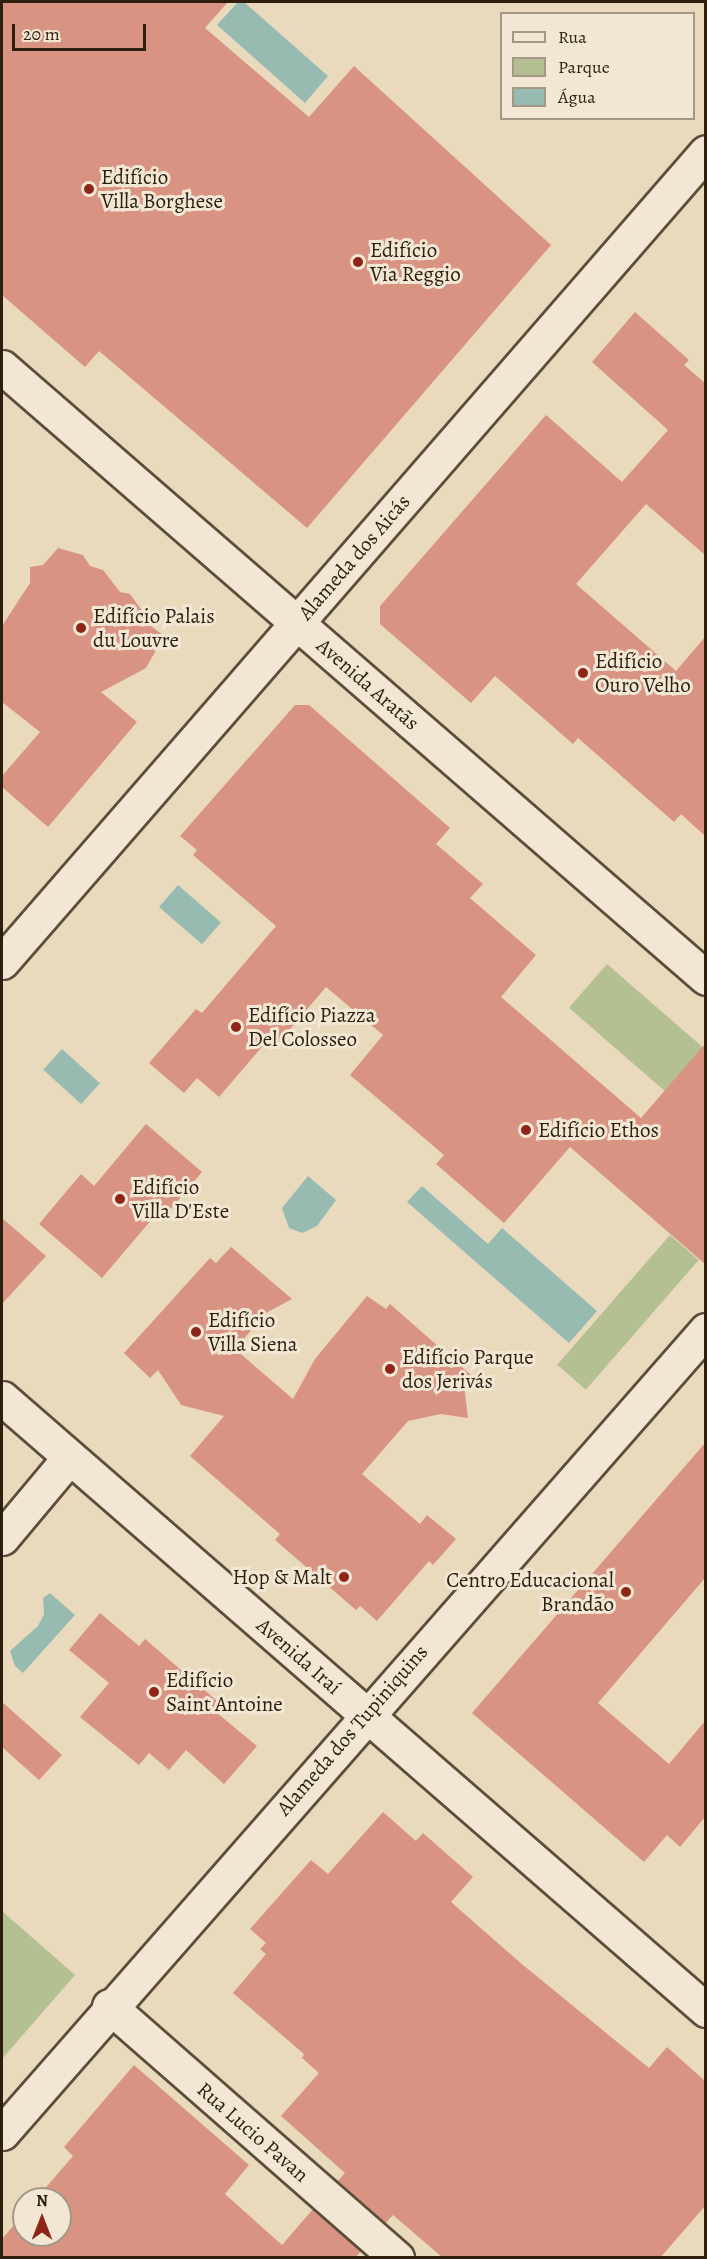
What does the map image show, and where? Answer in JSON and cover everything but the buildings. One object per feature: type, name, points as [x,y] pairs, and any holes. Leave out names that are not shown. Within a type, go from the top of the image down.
[{"type":"street","name":"Alameda dos Aicás","points":[[2,962],[705,152]]},
{"type":"street","name":"Avenida Aratãs","points":[[2,367],[705,978]]},
{"type":"street","name":"Alameda dos Tupiniquins","points":[[2,2133],[110,2006],[705,1330]]},
{"type":"street","name":"Avenida Iraí","points":[[2,1398],[705,2010]]},
{"type":"street","points":[[2,1538],[69,1458]]},
{"type":"street","name":"Rua Lucio Pavan","points":[[110,2006],[398,2258]]},
{"type":"green space","points":[[607,964],[703,1047],[665,1091],[569,1008]]},
{"type":"green space","points":[[670,1235],[699,1260],[586,1390],[557,1365]]},
{"type":"green space","points":[[2,1911],[75,1975],[2,2059]]},
{"type":"water","points":[[238,2],[244,2],[328,76],[305,103],[217,25]]},
{"type":"water","points":[[178,885],[221,922],[202,944],[159,907]]},
{"type":"water","points":[[62,1049],[100,1083],[81,1104],[43,1070]]},
{"type":"water","points":[[308,1176],[336,1200],[317,1226],[302,1233],[289,1228],[282,1208]]},
{"type":"water","points":[[422,1186],[488,1244],[502,1228],[597,1311],[569,1343],[407,1202]]},
{"type":"water","points":[[50,1593],[75,1615],[23,1673],[15,1666],[10,1651],[38,1626],[44,1614],[43,1598]]},
{"type":"place","name":"Edifício Villa Borghese","points":[[89,189]]},
{"type":"place","name":"Edifício Via Reggio","points":[[358,262]]},
{"type":"place","name":"Edifício Palais du Louvre","points":[[81,628]]},
{"type":"place","name":"Edifício Ouro Velho","points":[[583,673]]},
{"type":"place","name":"Edifício Piazza Del Colosseo","points":[[236,1027]]},
{"type":"place","name":"Edifício Ethos","points":[[526,1130]]},
{"type":"place","name":"Edifício Villa D'Este","points":[[120,1199]]},
{"type":"place","name":"Edifício Villa Siena","points":[[196,1332]]},
{"type":"place","name":"Edifício Parque dos Jerivás","points":[[390,1369]]},
{"type":"place","name":"Hop & Malt","points":[[344,1577]]},
{"type":"place","name":"Centro Educacional Brandão","points":[[626,1592]]},
{"type":"place","name":"Edifício Saint Antoine","points":[[154,1692]]}]
